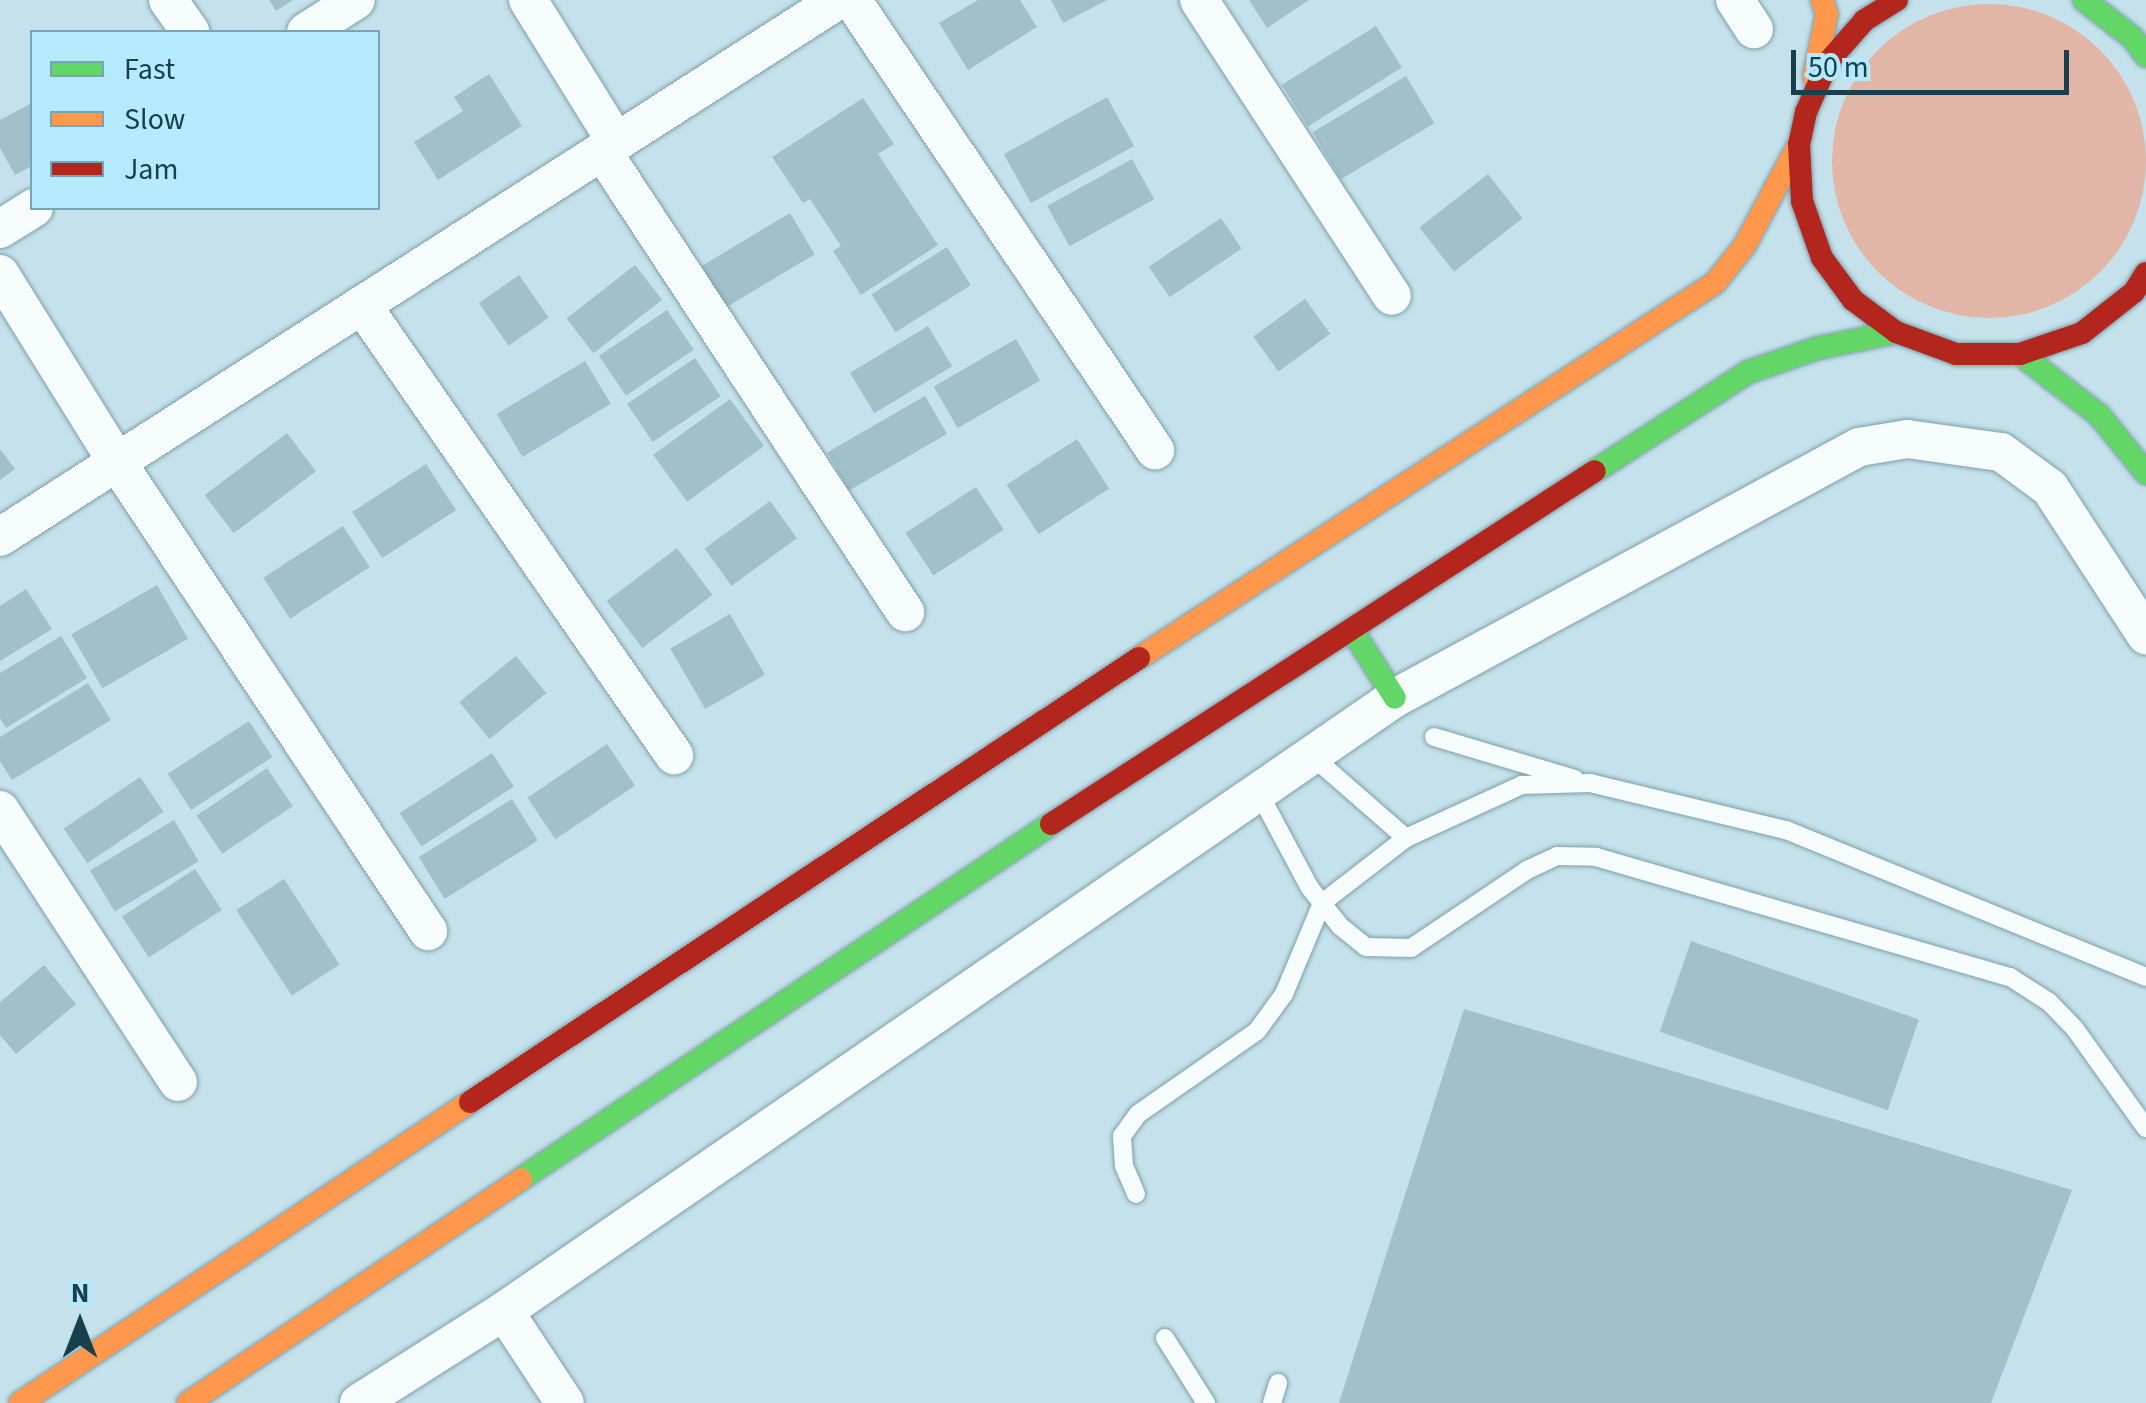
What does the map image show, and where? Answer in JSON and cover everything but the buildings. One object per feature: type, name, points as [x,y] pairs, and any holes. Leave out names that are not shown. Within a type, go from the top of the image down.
[{"type":"street","points":[[168,0],[189,30]]},
{"type":"street","points":[[309,30],[356,0]]},
{"type":"street","points":[[528,0],[609,146],[905,612]]},
{"type":"street","points":[[0,537],[838,0]]},
{"type":"street","points":[[852,0],[1155,450]]},
{"type":"street","points":[[1199,0],[1392,296]]},
{"type":"street","points":[[1822,0],[1828,14],[1799,144],[1802,201],[1822,258],[1854,300],[1896,332],[1956,354],[2020,354],[2082,333],[2134,292],[2146,273]]},
{"type":"street","points":[[1806,112],[1828,62],[1864,20],[1896,0]]},
{"type":"street","points":[[2084,0],[2133,38],[2146,56]]},
{"type":"street","points":[[20,1403],[913,806],[1715,283],[1744,245],[1799,144]]},
{"type":"street","points":[[0,230],[31,210]]},
{"type":"street","points":[[0,274],[118,462],[428,931]]},
{"type":"street","points":[[362,305],[674,754]]},
{"type":"street","points":[[188,1403],[961,882],[1748,372],[1818,348],[1896,332]]},
{"type":"street","points":[[2020,354],[2098,415],[2125,442],[2146,474]]},
{"type":"street","points":[[359,1403],[504,1310],[1395,698],[1860,447],[1907,438],[2001,452],[2050,488],[2146,635]]},
{"type":"street","points":[[1352,630],[1395,698]]},
{"type":"street","points":[[0,810],[178,1082]]},
{"type":"street","points":[[504,1310],[565,1403]]},
{"type":"lane","points":[[1434,738],[1590,784],[1786,830],[2146,977]]},
{"type":"lane","points":[[1312,756],[1406,838]]},
{"type":"lane","points":[[1136,1194],[1124,1166],[1122,1136],[1138,1114],[1256,1031],[1284,994],[1322,903],[1406,838],[1522,785],[1590,784]]},
{"type":"lane","points":[[1259,793],[1322,903],[1340,926],[1366,947],[1410,948],[1527,870],[1558,856],[1596,857],[2010,977],[2049,1002],[2075,1030],[2146,1128]]},
{"type":"lane","points":[[1165,1338],[1206,1403]]},
{"type":"lane","points":[[1272,1403],[1278,1383]]},
{"type":"shaded area","points":[[1989,4],[2020,7],[2049,16],[2100,50],[2134,101],[2143,130],[2143,192],[2134,221],[2100,272],[2049,306],[2020,315],[1989,318],[1958,315],[1929,306],[1878,272],[1844,221],[1835,192],[1832,161],[1835,130],[1844,101],[1878,50],[1929,16],[1958,7]]},
{"type":"traffic: fast","points":[[2084,0],[2133,38],[2146,56]]},
{"type":"traffic: fast","points":[[1595,471],[1748,372],[1818,348],[1896,332]]},
{"type":"traffic: fast","points":[[2020,354],[2099,415],[2146,473]]},
{"type":"traffic: fast","points":[[1352,630],[1395,698]]},
{"type":"traffic: fast","points":[[521,1179],[1051,824]]},
{"type":"traffic: slow","points":[[1814,76],[1827,14],[1822,0]]},
{"type":"traffic: slow","points":[[1139,658],[1715,283],[1745,245],[1799,144]]},
{"type":"traffic: slow","points":[[20,1403],[470,1102]]},
{"type":"traffic: slow","points":[[188,1403],[521,1179]]},
{"type":"traffic: jam","points":[[1897,0],[1864,21],[1828,62],[1806,112],[1799,144],[1802,201],[1822,258],[1853,300],[1896,332],[1956,354],[2020,354],[2082,333],[2134,292],[2146,273]]},
{"type":"traffic: jam","points":[[1051,824],[1595,471]]},
{"type":"traffic: jam","points":[[470,1102],[1139,658]]}]
